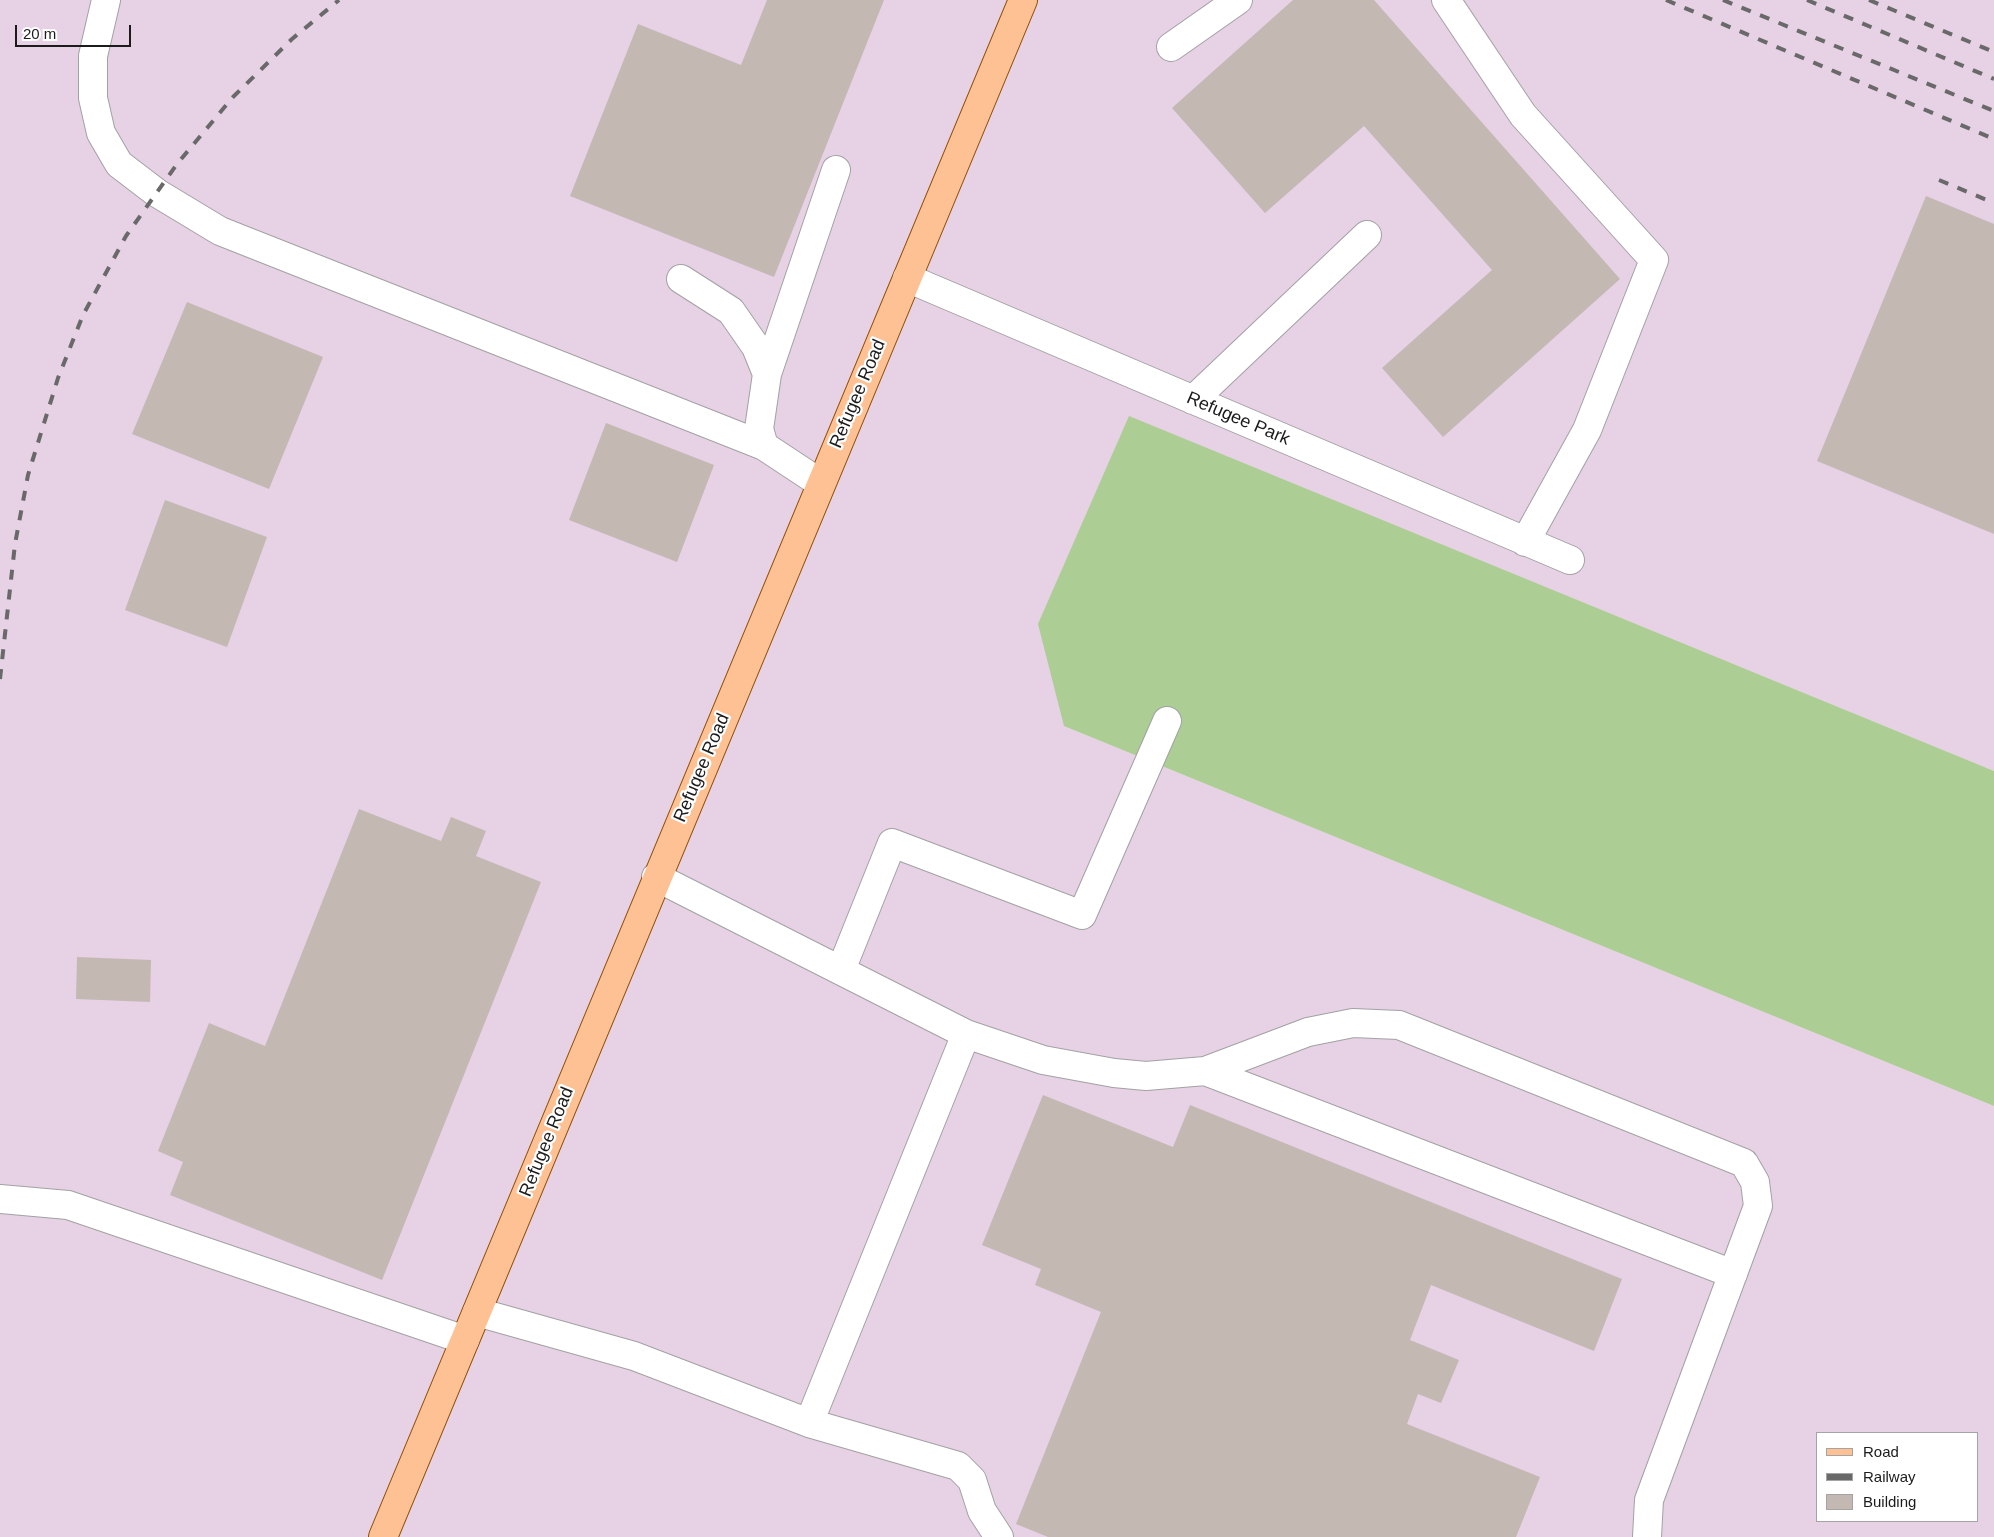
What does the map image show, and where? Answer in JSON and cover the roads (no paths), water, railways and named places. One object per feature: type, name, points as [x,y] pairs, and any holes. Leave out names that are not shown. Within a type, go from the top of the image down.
[{"type":"main road","name":"Refugee Road","points":[[383,1537],[820,483],[1023,0]]},
{"type":"street","points":[[106,0],[94,56],[93,98],[101,133],[119,164],[157,193],[220,230],[764,446],[820,483]]},
{"type":"street","points":[[1171,47],[1238,0]]},
{"type":"street","points":[[1446,0],[1523,115],[1654,260],[1587,430],[1525,542]]},
{"type":"street","points":[[764,446],[759,429],[767,374],[836,170]]},
{"type":"street","points":[[1193,400],[1367,235]]},
{"type":"street","name":"Refugee Park","points":[[907,278],[1570,560]]},
{"type":"street","points":[[681,279],[731,311],[756,347],[767,374]]},
{"type":"street","points":[[841,970],[892,843],[1082,915],[1167,721]]},
{"type":"street","points":[[656,877],[966,1034],[1043,1060],[1114,1073],[1146,1076],[1205,1071],[1308,1032],[1353,1023],[1399,1025],[1744,1163],[1755,1182],[1758,1206],[1649,1500],[1647,1537]]},
{"type":"street","points":[[809,1423],[966,1034]]},
{"type":"street","points":[[1205,1071],[1733,1274]]},
{"type":"street","points":[[7,1199],[68,1205],[465,1340]]},
{"type":"street","points":[[477,1312],[634,1356],[809,1423],[958,1466],[972,1480],[982,1511],[999,1537]]},
{"type":"railway","points":[[0,679],[15,544],[28,475],[58,378],[83,315],[126,236],[177,164],[233,97],[292,39],[339,0]]},
{"type":"railway","points":[[1666,0],[1994,139]]},
{"type":"railway","points":[[1723,0],[1994,111]]},
{"type":"railway","points":[[1807,0],[1994,79]]},
{"type":"railway","points":[[1869,0],[1994,52]]},
{"type":"railway","points":[[1939,180],[1994,203]]}]
